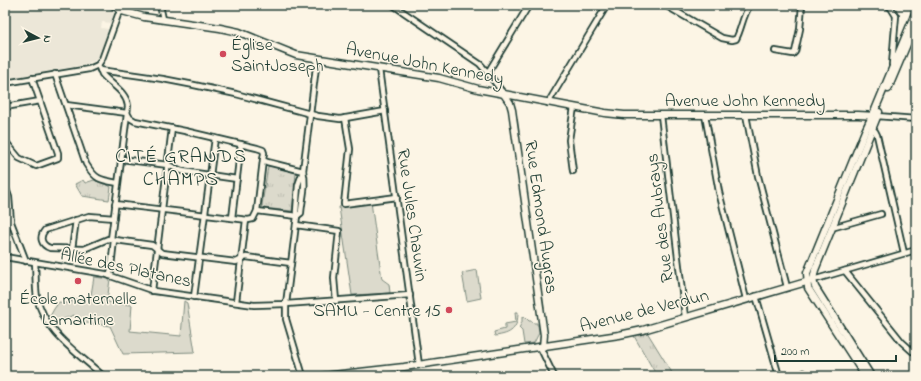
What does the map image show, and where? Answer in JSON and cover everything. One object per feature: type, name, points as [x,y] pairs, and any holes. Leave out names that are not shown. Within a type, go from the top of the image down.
[{"type":"main road","name":"Avenue John Kennedy","points":[[113,5],[122,11],[144,16],[239,32],[254,37],[284,51],[317,59],[439,78],[478,89],[574,108],[624,115],[875,116]]},
{"type":"main road","points":[[871,376],[810,281],[807,273],[895,68],[916,11]]},
{"type":"main road","points":[[895,68],[916,23]]},
{"type":"main road","name":"Rue Edmond Augras","points":[[503,93],[510,102],[512,110],[544,335],[542,347]]},
{"type":"main road","name":"Avenue John Kennedy","points":[[512,110],[512,102],[514,99],[524,98]]},
{"type":"main road","points":[[865,376],[810,290],[810,281],[872,129],[875,116]]},
{"type":"main road","name":"Avenue de Verdun","points":[[324,376],[358,374],[619,335],[643,330],[810,281]]},
{"type":"street","points":[[110,276],[115,204],[127,113],[127,101],[123,94],[102,74],[99,67],[118,15],[128,5]]},
{"type":"street","points":[[160,5],[163,19]]},
{"type":"street","points":[[393,5],[480,64],[503,93]]},
{"type":"street","points":[[487,72],[529,5]]},
{"type":"street","points":[[548,103],[607,5]]},
{"type":"street","points":[[665,5],[722,38],[732,40],[736,39],[739,35],[744,15],[750,5]]},
{"type":"street","points":[[775,51],[793,54],[795,52],[800,29],[802,5]]},
{"type":"street","points":[[887,5],[896,16],[893,51],[895,68]]},
{"type":"street","points":[[303,376],[286,319],[286,304],[297,216],[301,213],[305,178],[303,171],[317,59]]},
{"type":"street","points":[[5,83],[99,67],[163,78],[296,109],[310,114],[340,119],[385,111]]},
{"type":"street","name":"Rue Jules Chauvin","points":[[379,69],[419,365]]},
{"type":"street","points":[[55,74],[86,164],[92,174],[100,180],[118,183]]},
{"type":"street","points":[[5,141],[19,158],[36,166],[57,159],[58,154],[32,78]]},
{"type":"street","points":[[5,107],[40,101]]},
{"type":"street","points":[[66,105],[127,113]]},
{"type":"street","points":[[574,108],[569,140],[574,171]]},
{"type":"street","points":[[115,204],[246,220],[253,219],[257,211],[264,160],[263,150],[172,128],[135,121],[130,118],[127,113]]},
{"type":"street","name":"Rue des Aubrays","points":[[661,115],[685,317]]},
{"type":"street","points":[[705,115],[719,192],[746,299]]},
{"type":"street","points":[[746,115],[758,176],[787,287]]},
{"type":"street","points":[[875,116],[916,119]]},
{"type":"street","points":[[345,118],[350,149],[344,204],[397,197]]},
{"type":"street","points":[[152,291],[172,128]]},
{"type":"street","points":[[872,129],[877,135],[904,253]]},
{"type":"street","points":[[194,297],[215,138]]},
{"type":"street","points":[[232,218],[242,144]]},
{"type":"street","points":[[121,159],[168,165],[182,171],[237,180]]},
{"type":"street","points":[[264,160],[303,171]]},
{"type":"street","points":[[5,186],[9,197],[11,222],[26,261]]},
{"type":"street","points":[[257,211],[297,216]]},
{"type":"street","points":[[833,226],[835,227],[881,214]]},
{"type":"street","points":[[114,218],[90,216],[45,230],[41,237],[42,242],[45,246],[84,249],[103,240],[113,240],[152,245],[162,253],[236,262],[246,257],[291,263]]},
{"type":"street","points":[[72,249],[76,220]]},
{"type":"street","points":[[236,302],[246,220]]},
{"type":"street","points":[[296,225],[339,231],[334,278],[336,300]]},
{"type":"street","name":"Avenue de Verdun","points":[[810,281],[916,250]]},
{"type":"street","name":"Allée des Platanes","points":[[5,257],[110,276],[152,291],[254,305],[410,295]]},
{"type":"street","points":[[35,263],[37,296],[46,320],[57,335],[103,376]]},
{"type":"street","points":[[845,271],[902,342],[912,351]]},
{"type":"street","points":[[756,296],[779,376]]},
{"type":"street","points":[[542,347],[554,376]]},
{"type":"shaded area","points":[[5,5],[104,5],[114,13],[111,23],[102,22],[101,28],[108,29],[102,50],[98,58],[93,62],[89,62],[90,64],[5,79]]},
{"type":"green space","points":[[268,166],[296,173],[292,211],[263,208],[262,205]]},
{"type":"green space","points":[[83,180],[85,183],[94,180],[111,187],[109,200],[82,196],[75,184]]},
{"type":"green space","points":[[371,202],[382,279],[389,284],[390,293],[352,295],[339,207]]},
{"type":"green space","points":[[477,270],[481,298],[467,301],[462,273]]},
{"type":"green space","points":[[94,277],[110,279],[107,302],[132,305],[130,331],[181,336],[184,301],[187,303],[195,352],[123,354],[110,326],[77,323],[74,315],[52,324],[49,318],[59,302],[71,304],[72,298],[90,301]]},
{"type":"green space","points":[[515,312],[518,312],[518,318],[515,327],[505,334],[495,336],[494,332],[505,329],[505,324],[516,322]]},
{"type":"green space","points":[[522,317],[532,321],[533,323],[537,323],[538,325],[539,333],[534,343],[524,344],[522,331],[519,328],[522,322]]},
{"type":"green space","points":[[647,332],[674,376],[657,376],[634,336]]},
{"type":"place","name":"Église SaintJoseph","points":[[223,54]]},
{"type":"place","name":"École maternelle Lamartine","points":[[78,281]]},
{"type":"place","name":"SAMU - Centre 15","points":[[449,310]]},
{"type":"district","name":"CITÉ GRANDS CHAMPS","points":[[181,166]]}]
